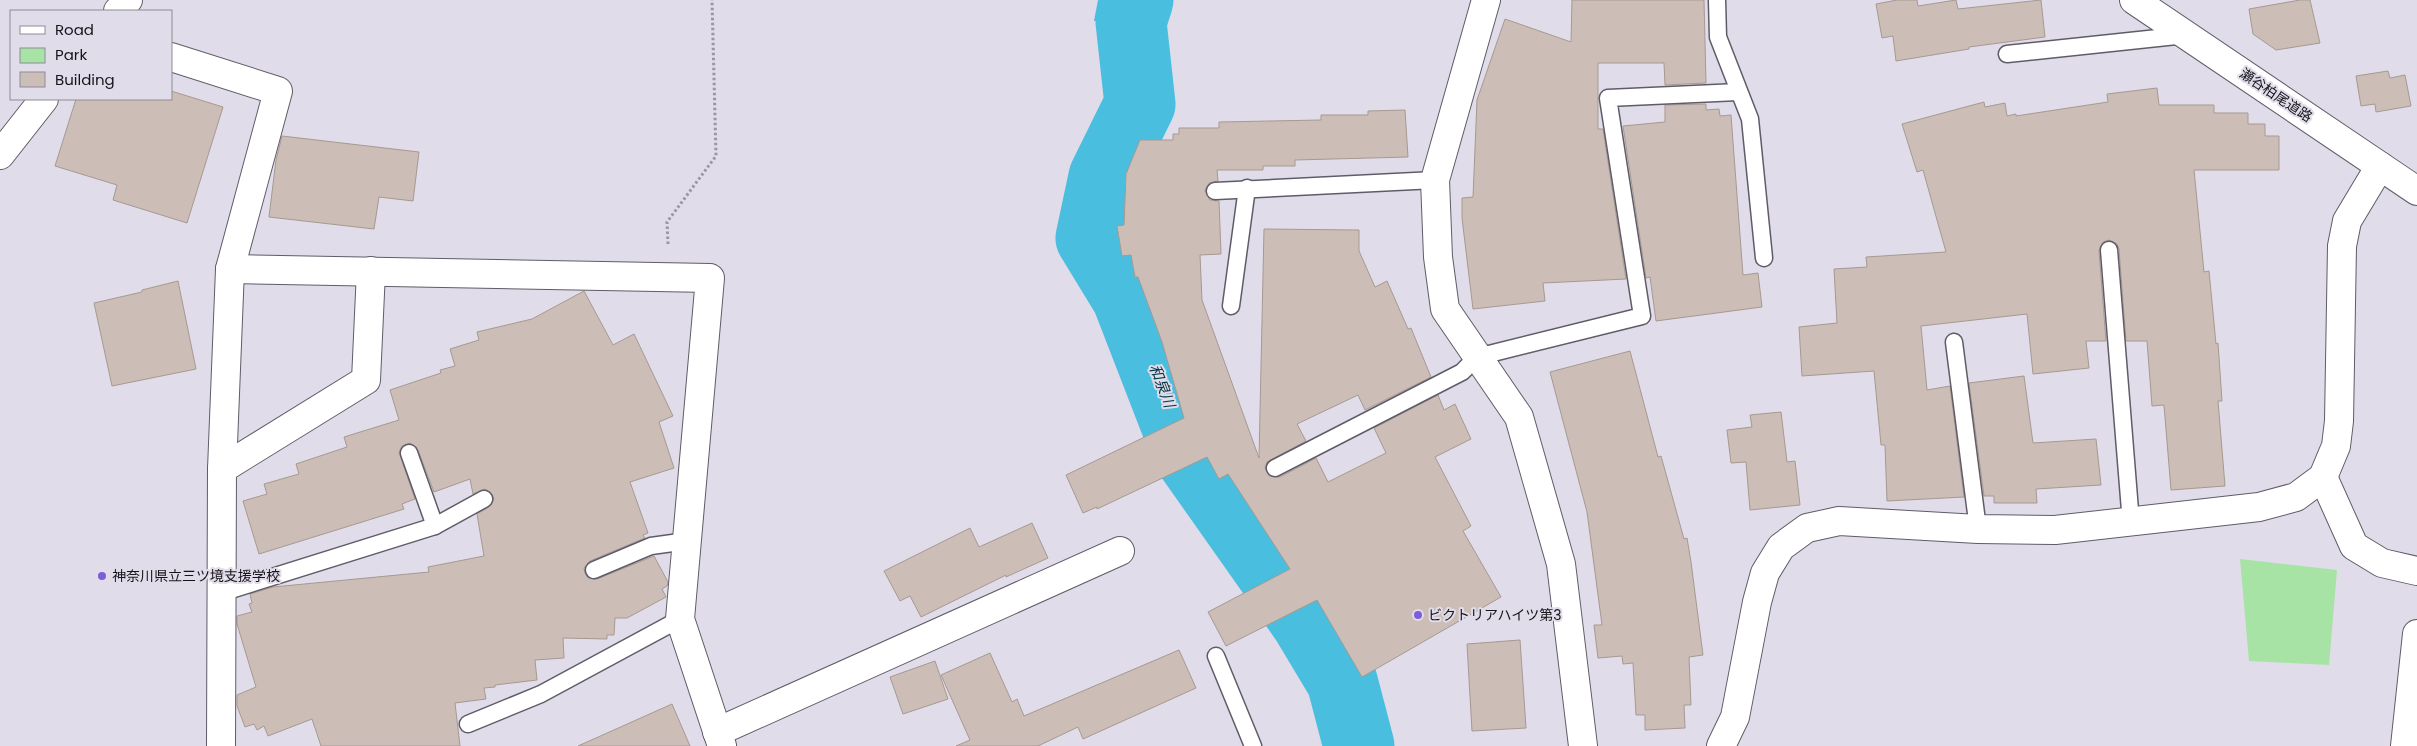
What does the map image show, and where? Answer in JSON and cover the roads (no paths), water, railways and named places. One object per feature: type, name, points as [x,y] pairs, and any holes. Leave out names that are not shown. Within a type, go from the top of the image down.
[{"type":"street","points":[[119,10],[128,0]]},
{"type":"street","points":[[1486,0],[1435,180],[1438,258],[1445,309],[1519,418],[1561,564],[1584,746]]},
{"type":"street","name":"瀬谷柏尾道路","points":[[2134,0],[2417,191]]},
{"type":"street","points":[[172,57],[278,91],[230,269],[222,469],[221,746]]},
{"type":"street","points":[[0,155],[43,100]]},
{"type":"street","points":[[1721,746],[1735,717],[1757,602],[1765,573],[1781,547],[1807,528],[1840,521],[1978,529],[2055,530],[2131,523],[2259,507],[2296,498],[2323,476],[2336,446],[2339,421],[2342,246],[2348,221],[2380,166]]},
{"type":"street","points":[[230,269],[710,278],[680,619],[719,739],[1120,551]]},
{"type":"street","points":[[222,469],[366,380],[371,271]]},
{"type":"street","points":[[2323,476],[2354,546],[2382,563],[2417,571]]},
{"type":"street","points":[[2405,746],[2417,634]]},
{"type":"lane","points":[[1717,0],[1718,37],[1750,119],[1764,258]]},
{"type":"lane","points":[[2007,54],[2186,34]]},
{"type":"lane","points":[[1275,468],[1462,372],[1477,357],[1642,316],[1608,98],[1738,92]]},
{"type":"lane","points":[[1214,191],[1435,180]]},
{"type":"lane","points":[[1231,306],[1247,188]]},
{"type":"lane","points":[[2109,250],[2131,523]]},
{"type":"lane","points":[[1954,342],[1978,529]]},
{"type":"lane","points":[[409,453],[434,526]]},
{"type":"lane","points":[[221,593],[434,526],[484,500]]},
{"type":"lane","points":[[594,570],[651,546],[687,541]]},
{"type":"lane","points":[[468,724],[541,694],[680,619]]},
{"type":"lane","points":[[1216,656],[1253,746]]},
{"type":"water","points":[[1098,0],[1138,0],[1131,22],[1094,21]]},
{"type":"waterway","name":"和泉川","points":[[1138,0],[1131,22],[1140,104],[1104,177],[1091,238],[1127,297],[1187,452],[1306,621],[1342,681],[1359,746]]},
{"type":"place","name":"神奈川県立三ツ境支援学校","points":[[102,576]]},
{"type":"place","name":"ビクトリアハイツ第3","points":[[1418,615]]}]
